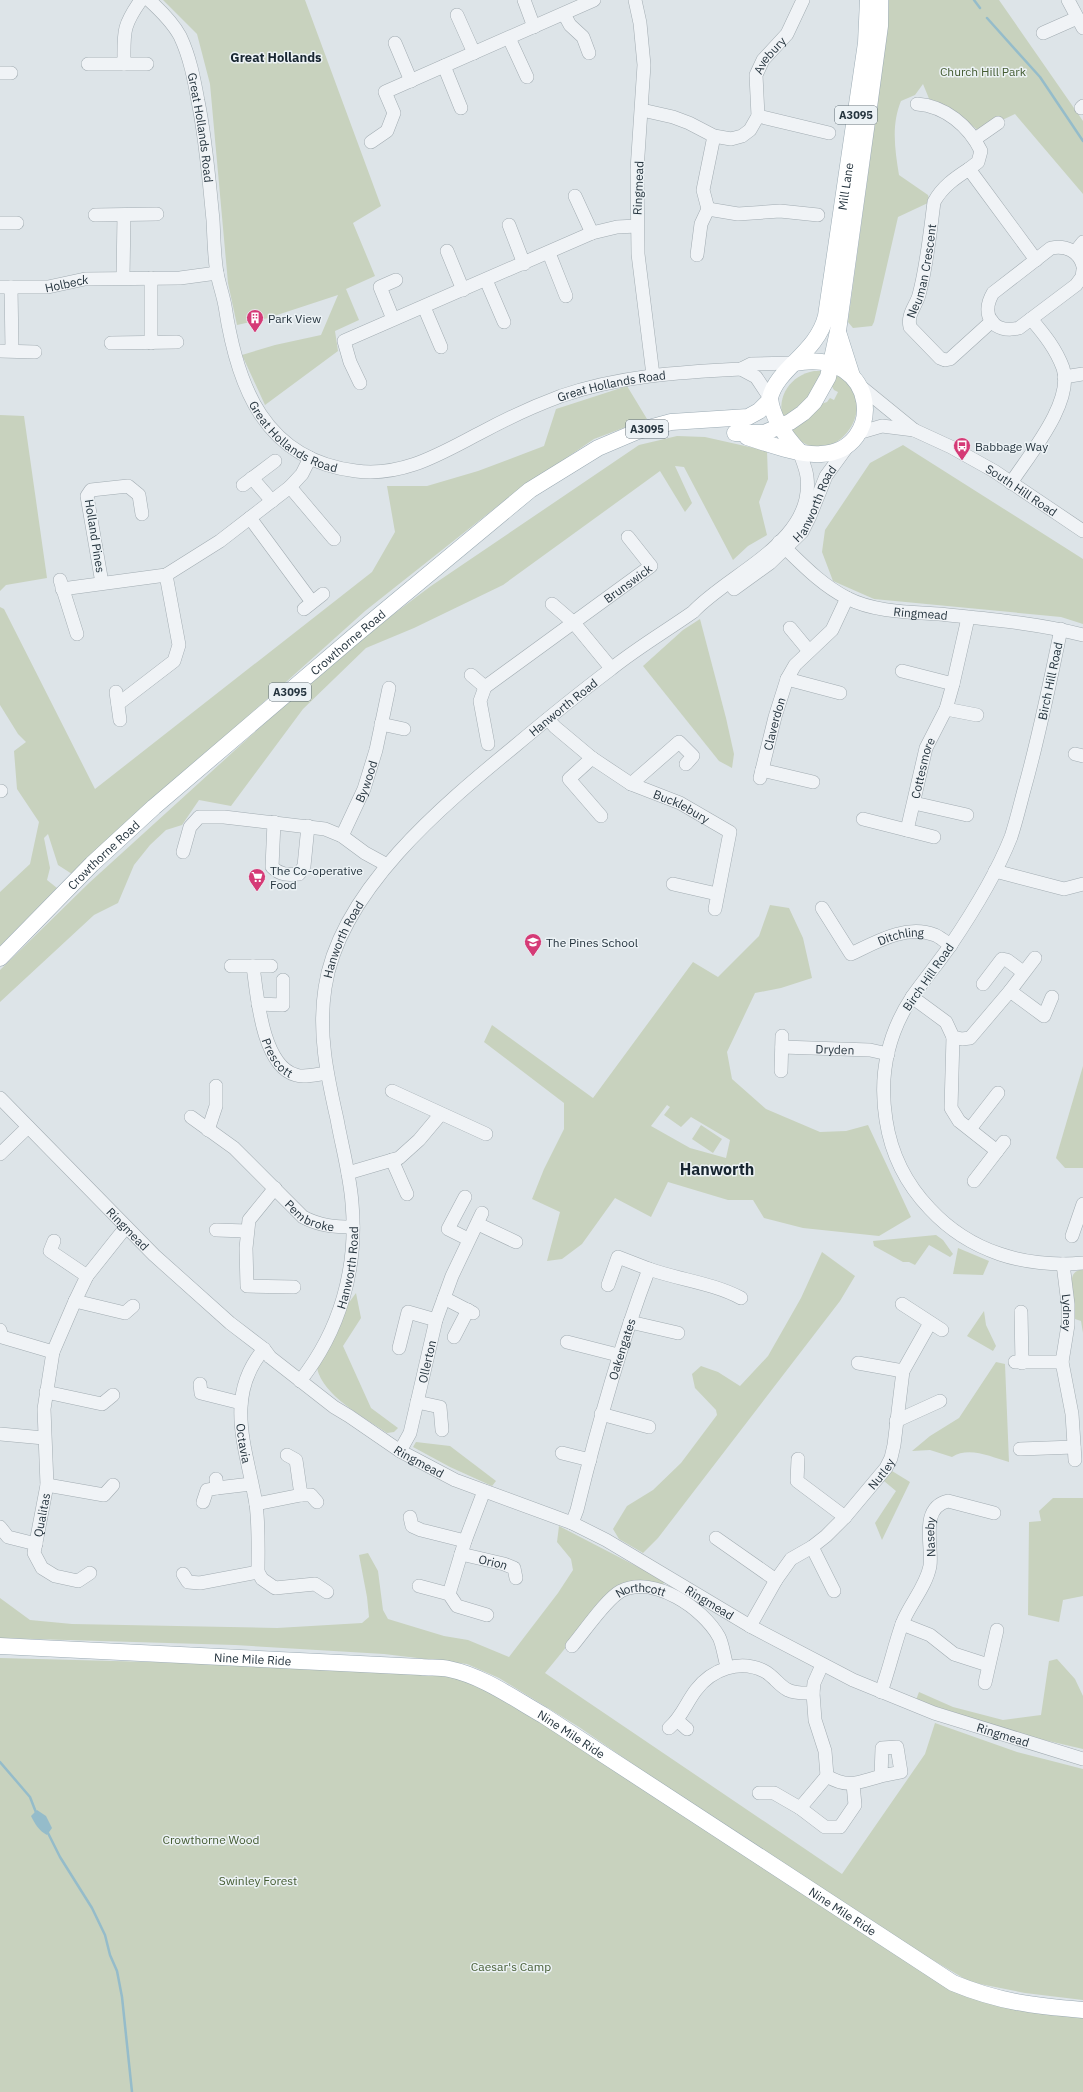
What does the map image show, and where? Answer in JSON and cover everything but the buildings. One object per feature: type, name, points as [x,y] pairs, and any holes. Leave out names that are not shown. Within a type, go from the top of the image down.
[{"type":"main road","name":"Mill Lane","points":[[770,399],[777,382],[818,337],[826,316],[864,56],[868,0]]},
{"type":"main road","name":"Mill Lane","points":[[831,365],[838,331],[878,46],[880,0]]},
{"type":"main road","name":"Mill Lane","points":[[838,331],[865,410],[854,438]]},
{"type":"main road","points":[[795,364],[810,362],[831,365],[844,370],[856,381]]},
{"type":"main road","name":"A3095","points":[[781,427],[797,418],[814,402],[825,384],[831,365]]},
{"type":"main road","points":[[770,399],[781,427],[789,440],[799,451]]},
{"type":"main road","name":"Crowthorne Road","points":[[0,958],[92,864],[154,807],[358,632],[530,490],[582,457],[616,440],[661,424],[748,417],[759,411],[770,399]]},
{"type":"main road","name":"Crowthorne Road","points":[[698,420],[734,433],[799,451],[825,454],[841,449],[854,438]]},
{"type":"main road","name":"Crowthorne Road","points":[[734,433],[757,434],[781,427]]},
{"type":"main road","name":"Nine Mile Ride","points":[[0,1646],[421,1667],[448,1669],[468,1674],[543,1715],[953,1983],[981,1995],[1020,2004],[1083,2010]]},
{"type":"street","points":[[124,64],[124,35],[127,20],[141,0]]},
{"type":"street","name":"Great Hollands Road","points":[[149,0],[159,9],[179,34],[191,65],[204,134],[217,272],[236,362],[252,401],[268,425],[287,443],[310,458],[336,468],[367,472],[386,472],[408,467],[432,458],[518,413],[560,396],[595,386],[653,375],[741,369],[751,364],[795,364]]},
{"type":"street","points":[[524,0],[534,27]]},
{"type":"street","points":[[371,142],[387,131],[394,113],[384,92],[564,14],[590,0]]},
{"type":"street","name":"Ringmead","points":[[635,0],[640,23],[644,65],[638,170],[637,226],[639,278],[653,375]]},
{"type":"street","name":"Avebury","points":[[758,116],[756,75],[763,60],[786,34],[803,0]]},
{"type":"street","points":[[1043,33],[1080,23],[1068,0]]},
{"type":"street","points":[[564,14],[570,25],[583,37],[589,53]]},
{"type":"street","points":[[457,15],[474,53]]},
{"type":"street","points":[[509,38],[527,78]]},
{"type":"street","points":[[395,44],[411,81]]},
{"type":"street","points":[[88,64],[147,64]]},
{"type":"street","points":[[444,66],[461,108]]},
{"type":"street","points":[[918,104],[932,105],[950,115],[975,139],[998,123]]},
{"type":"street","points":[[642,110],[678,119],[714,136],[731,139],[742,136],[750,130],[758,116],[829,133]]},
{"type":"street","points":[[696,255],[701,224],[708,209],[703,190],[714,136]]},
{"type":"street","name":"Neuman Crescent","points":[[975,139],[981,151],[978,162],[953,180],[934,202],[924,275],[919,296],[909,316],[909,323],[910,327],[940,358],[945,360],[950,359],[992,321]]},
{"type":"street","points":[[969,169],[1036,260]]},
{"type":"street","points":[[575,196],[592,232]]},
{"type":"street","points":[[708,209],[738,214],[780,211],[818,215]]},
{"type":"street","points":[[95,215],[157,214]]},
{"type":"street","points":[[123,278],[124,215]]},
{"type":"street","points":[[0,223],[17,223]]},
{"type":"street","points":[[509,225],[524,264]]},
{"type":"street","points":[[360,383],[350,362],[344,341],[524,264],[592,232],[617,227],[637,226]]},
{"type":"street","points":[[1083,266],[1079,247],[1059,246],[1051,248],[993,293],[987,302],[987,313],[998,328],[1008,330],[1018,328],[1076,285],[1082,277],[1083,270]]},
{"type":"street","points":[[446,251],[463,290]]},
{"type":"street","points":[[549,253],[566,296]]},
{"type":"street","name":"Holbeck","points":[[35,352],[6,350],[6,287],[48,287],[85,279],[180,278],[217,272]]},
{"type":"street","points":[[151,278],[151,343]]},
{"type":"street","points":[[393,319],[380,287],[396,280]]},
{"type":"street","points":[[486,280],[504,322]]},
{"type":"street","points":[[424,307],[441,347]]},
{"type":"street","points":[[1012,483],[1053,420],[1061,401],[1064,377],[1063,368],[1052,346],[1031,319]]},
{"type":"street","points":[[111,343],[177,342]]},
{"type":"street","points":[[741,369],[756,377],[770,399]]},
{"type":"street","points":[[1064,377],[1083,374]]},
{"type":"street","name":"South Hill Road","points":[[856,381],[914,430],[956,450],[1012,483],[1083,531]]},
{"type":"street","points":[[854,438],[882,426],[914,430]]},
{"type":"street","name":"Hanworth Road","points":[[303,1378],[322,1352],[337,1319],[348,1277],[352,1254],[352,1203],[348,1173],[326,1073],[322,1025],[328,975],[351,915],[387,865],[461,791],[611,668],[693,612],[703,602],[802,532],[826,476],[854,438]]},
{"type":"street","name":"Hanworth Road","points":[[783,545],[802,509],[806,495],[807,478],[799,451]]},
{"type":"street","name":"Holland Pines","points":[[77,634],[61,584],[102,583],[166,575],[220,541],[290,487],[302,474],[310,458]]},
{"type":"street","points":[[272,501],[247,482],[275,461]]},
{"type":"street","name":"Holland Pines","points":[[102,583],[87,496],[91,490],[128,486],[138,495],[142,514]]},
{"type":"street","points":[[290,487],[333,533]]},
{"type":"street","points":[[250,518],[308,606],[323,594]]},
{"type":"street","points":[[801,565],[799,554],[802,532]]},
{"type":"street","name":"Brunswick","points":[[485,687],[651,566],[628,536]]},
{"type":"street","name":"Ringmead","points":[[783,545],[801,565],[821,582],[847,598],[879,608],[1061,629],[1083,635]]},
{"type":"street","points":[[120,720],[117,698],[174,661],[179,645],[166,575]]},
{"type":"street","name":"Claverdon","points":[[813,782],[761,774],[774,717],[787,679],[795,665],[832,630],[847,598]]},
{"type":"street","points":[[552,604],[574,622],[611,668]]},
{"type":"street","name":"Cottesmore","points":[[907,830],[926,748],[946,709],[968,618]]},
{"type":"street","points":[[790,628],[809,651]]},
{"type":"street","name":"Birch Hill Road","points":[[1061,629],[1032,761],[1011,836],[995,871],[950,945],[912,997],[895,1029],[883,1072],[883,1100],[889,1139],[903,1173],[922,1201],[937,1217],[958,1234],[988,1250],[1019,1260],[1063,1264],[1083,1263]]},
{"type":"street","points":[[902,670],[953,684]]},
{"type":"street","points":[[471,675],[485,687],[480,701],[488,744]]},
{"type":"street","points":[[787,679],[840,693]]},
{"type":"street","name":"Bywood","points":[[342,836],[364,790],[389,688]]},
{"type":"street","points":[[946,709],[977,715]]},
{"type":"street","name":"Bucklebury","points":[[548,719],[555,727],[592,758],[631,784],[680,803],[734,835],[715,909]]},
{"type":"street","points":[[381,724],[404,729]]},
{"type":"street","points":[[631,784],[679,742],[693,756],[686,764]]},
{"type":"street","points":[[592,758],[570,779],[601,816]]},
{"type":"street","points":[[914,803],[967,815]]},
{"type":"street","points":[[183,852],[190,827],[199,817],[224,817],[325,829],[342,836],[365,853],[387,865]]},
{"type":"street","points":[[863,819],[934,837]]},
{"type":"street","points":[[274,822],[272,867],[278,873],[289,875],[299,874],[304,866],[308,826]]},
{"type":"street","points":[[995,871],[1064,889],[1083,884]]},
{"type":"street","points":[[673,884],[718,894]]},
{"type":"street","name":"Ditchling","points":[[822,908],[846,957],[888,935],[919,932],[935,935],[950,945]]},
{"type":"street","points":[[953,1037],[962,1039],[970,1038],[1010,991],[1035,958]]},
{"type":"street","points":[[983,984],[1002,959],[1007,960],[1023,972]]},
{"type":"street","points":[[231,966],[271,966]]},
{"type":"street","name":"Prescott","points":[[253,966],[258,1004],[265,1035],[278,1063],[297,1076],[326,1073]]},
{"type":"street","points":[[258,1004],[283,1005],[283,980]]},
{"type":"street","points":[[1010,991],[1043,1019],[1052,997]]},
{"type":"street","points":[[912,997],[946,1022],[953,1037],[951,1108],[959,1121],[1000,1147],[974,1181]]},
{"type":"street","name":"Dryden","points":[[781,1071],[782,1042],[870,1050],[888,1054]]},
{"type":"street","points":[[208,1130],[216,1106],[216,1086]]},
{"type":"street","points":[[392,1091],[440,1115],[486,1134]]},
{"type":"street","points":[[970,1129],[998,1093]]},
{"type":"street","name":"Ringmead","points":[[0,1098],[158,1259],[230,1323],[264,1349],[270,1358],[303,1378],[334,1407],[400,1451],[455,1480],[572,1523],[647,1563],[750,1626],[822,1665],[881,1692],[934,1713],[1083,1759]]},
{"type":"street","points":[[348,1173],[399,1158],[419,1140],[440,1115]]},
{"type":"street","name":"Pembroke","points":[[191,1117],[234,1148],[303,1217],[316,1224],[337,1227],[353,1227]]},
{"type":"street","points":[[0,1154],[28,1127]]},
{"type":"street","points":[[392,1160],[407,1194]]},
{"type":"street","name":"Pembroke","points":[[274,1188],[249,1220],[247,1230],[247,1286],[294,1287]]},
{"type":"street","points":[[465,1197],[448,1229],[468,1239]]},
{"type":"street","points":[[1072,1236],[1083,1204]]},
{"type":"street","name":"Ollerton","points":[[400,1451],[410,1434],[436,1320],[468,1239],[480,1219],[516,1242]]},
{"type":"street","name":"Qualitas","points":[[90,1573],[78,1581],[55,1576],[42,1568],[34,1553],[47,1485],[44,1409],[54,1352],[75,1301],[87,1276],[126,1227]]},
{"type":"street","points":[[216,1230],[247,1230]]},
{"type":"street","points":[[54,1241],[50,1251],[87,1276]]},
{"type":"street","points":[[608,1284],[618,1257],[670,1276],[723,1288],[741,1298]]},
{"type":"street","name":"Lydney","points":[[1020,1449],[1075,1453],[1077,1414],[1062,1362],[1068,1325],[1068,1304],[1063,1264]]},
{"type":"street","name":"Oakengates","points":[[572,1523],[577,1510],[590,1460],[600,1414],[618,1355],[649,1269]]},
{"type":"street","name":"Ollerton","points":[[444,1298],[470,1311],[454,1337]]},
{"type":"street","points":[[75,1301],[124,1313],[133,1306]]},
{"type":"street","points":[[902,1304],[942,1330]]},
{"type":"street","points":[[399,1348],[403,1311],[436,1320]]},
{"type":"street","points":[[1021,1312],[1018,1362],[1062,1362]]},
{"type":"street","points":[[630,1322],[678,1333]]},
{"type":"street","name":"Nutley","points":[[750,1626],[776,1580],[791,1559],[812,1547],[846,1517],[886,1468],[892,1451],[903,1371],[930,1323]]},
{"type":"street","points":[[0,1330],[2,1338],[54,1352]]},
{"type":"street","points":[[567,1342],[618,1355]]},
{"type":"street","name":"Octavia","points":[[258,1572],[256,1504],[250,1484],[243,1444],[241,1403],[250,1368],[264,1349]]},
{"type":"street","points":[[858,1363],[903,1371]]},
{"type":"street","points":[[200,1384],[201,1393],[241,1403]]},
{"type":"street","points":[[46,1392],[102,1404],[113,1395]]},
{"type":"street","points":[[896,1421],[940,1401]]},
{"type":"street","points":[[417,1402],[440,1407],[442,1430]]},
{"type":"street","points":[[600,1414],[649,1427]]},
{"type":"street","points":[[0,1434],[44,1438]]},
{"type":"street","points":[[562,1453],[590,1460]]},
{"type":"street","points":[[287,1455],[296,1460],[301,1495]]},
{"type":"street","points":[[798,1459],[797,1481],[846,1517]]},
{"type":"street","points":[[203,1502],[207,1490],[216,1484],[250,1484]]},
{"type":"street","name":"Qualitas","points":[[47,1485],[104,1495],[113,1485]]},
{"type":"street","name":"Orion","points":[[449,1594],[465,1541],[484,1491]]},
{"type":"street","points":[[256,1504],[301,1495],[311,1495],[317,1502]]},
{"type":"street","name":"Naseby","points":[[881,1692],[902,1624],[922,1587],[930,1566],[929,1524],[935,1508],[941,1503],[948,1501],[994,1513]]},
{"type":"street","name":"Orion","points":[[410,1517],[412,1526],[421,1530],[465,1541]]},
{"type":"street","name":"Qualitas","points":[[0,1527],[8,1536],[36,1544]]},
{"type":"street","points":[[716,1538],[776,1580]]},
{"type":"street","points":[[812,1547],[834,1591]]},
{"type":"street","name":"Orion","points":[[461,1554],[504,1564],[514,1568],[516,1578]]},
{"type":"street","points":[[184,1574],[188,1582],[200,1582],[258,1572],[262,1579],[275,1588],[315,1584],[327,1592]]},
{"type":"street","points":[[419,1586],[449,1594],[457,1606],[470,1616],[487,1615]]},
{"type":"street","name":"Northcott","points":[[572,1646],[585,1638],[607,1604],[621,1591],[640,1587],[660,1589],[679,1599],[710,1625],[719,1637],[727,1666]]},
{"type":"street","points":[[902,1624],[930,1635],[954,1654],[988,1665]]},
{"type":"street","points":[[985,1683],[997,1630]]},
{"type":"street","points":[[800,1808],[827,1776],[825,1751],[815,1720],[813,1693],[814,1684],[822,1665]]},
{"type":"street","points":[[678,1726],[696,1690],[709,1678],[727,1666],[759,1668],[772,1675],[787,1690],[813,1693]]},
{"type":"street","points":[[827,1776],[839,1784],[853,1784],[882,1776]]},
{"type":"street","points":[[759,1793],[774,1793],[800,1808],[825,1827],[840,1827],[855,1805],[853,1784]]},
{"type":"green space","points":[[163,0],[305,0],[381,206],[353,223],[375,276],[346,289],[359,320],[335,331],[338,351],[265,405],[242,355],[275,345],[321,335],[338,295],[268,318],[237,325],[228,283],[210,84],[197,34]]},
{"type":"green space","name":"Church Hill Park","points":[[889,0],[999,0],[1083,121],[1083,194],[1015,114],[979,131],[965,120],[930,101],[923,84],[915,95],[901,101],[896,119],[895,147],[899,175],[928,195],[930,202],[898,217],[874,322],[872,326],[853,328],[848,322],[888,27]]},
{"type":"green space","points":[[814,371],[824,371],[810,396],[783,419],[781,410],[782,402],[787,388],[798,377]]},
{"type":"green space","points":[[835,374],[850,386],[856,400],[856,414],[851,428],[841,438],[829,445],[816,447],[802,442],[788,430],[818,405],[827,402],[830,398],[834,400],[838,392],[834,390],[831,385]]},
{"type":"green space","points":[[627,386],[647,419],[594,439],[509,497],[365,611],[72,874],[58,865],[48,834],[44,838],[50,868],[47,880],[57,888],[0,946],[0,892],[30,864],[39,822],[17,789],[14,751],[26,742],[18,734],[0,705],[0,607],[4,609],[95,789],[372,572],[395,532],[387,486],[427,486],[478,471],[544,446],[556,409]]},
{"type":"green space","points":[[0,415],[24,416],[47,578],[6,585],[0,591]]},
{"type":"green space","points":[[677,436],[705,437],[767,451],[768,479],[759,502],[767,535],[748,546],[733,560],[684,467],[675,466],[692,503],[685,512],[660,471],[503,585],[414,628],[366,648],[303,709],[231,806],[199,800],[182,825],[166,830],[150,845],[134,865],[118,903],[94,915],[0,1002],[0,970],[89,883],[343,652],[431,586],[639,445]]},
{"type":"green space","points":[[903,445],[1083,559],[1083,624],[1061,617],[874,599],[833,581],[822,552],[825,530],[870,463]]},
{"type":"green space","points":[[700,619],[734,754],[732,768],[719,761],[643,666],[683,630]]},
{"type":"green space","points":[[770,905],[789,908],[803,938],[812,978],[781,988],[755,993],[727,1052],[732,1079],[766,1109],[820,1132],[846,1131],[868,1125],[911,1217],[879,1236],[803,1228],[764,1218],[753,1200],[728,1200],[668,1182],[651,1217],[615,1198],[582,1244],[562,1259],[547,1261],[560,1212],[532,1199],[544,1169],[564,1129],[564,1103],[484,1042],[492,1025],[593,1098],[693,962],[718,977],[759,936]],"holes":[[[667,1105],[670,1107],[664,1115],[681,1127],[691,1117],[730,1140],[726,1158],[690,1148],[651,1126]]]},
{"type":"green space","points":[[1083,1066],[1083,1168],[1065,1168],[1056,1158]]},
{"type":"green space","points":[[701,1125],[722,1139],[713,1153],[692,1139]]},
{"type":"green space","points":[[936,1235],[943,1240],[953,1254],[950,1257],[929,1245],[915,1265],[909,1262],[903,1262],[874,1246],[873,1241]]},
{"type":"green space","points":[[958,1248],[989,1261],[983,1275],[953,1274]]},
{"type":"green space","points":[[822,1252],[855,1276],[840,1301],[658,1538],[643,1553],[619,1539],[613,1529],[627,1506],[653,1490],[681,1463],[717,1415],[716,1410],[695,1388],[692,1374],[701,1366],[718,1372],[740,1386],[768,1356],[801,1298]]},
{"type":"green space","points":[[1083,1269],[1083,1333],[1081,1321],[1075,1319],[1072,1279],[1073,1275],[1077,1271]]},
{"type":"green space","points":[[356,1293],[361,1318],[343,1346],[371,1408],[398,1428],[394,1432],[387,1433],[356,1413],[336,1397],[327,1388],[317,1368],[345,1308]]},
{"type":"green space","points":[[984,1311],[986,1325],[996,1346],[993,1351],[967,1336]]},
{"type":"green space","points":[[996,1362],[1005,1364],[1009,1462],[973,1452],[966,1452],[952,1457],[930,1450],[912,1451],[930,1436],[959,1418]]},
{"type":"green space","points":[[416,1442],[450,1446],[496,1481],[492,1486],[450,1467],[413,1447]]},
{"type":"green space","points":[[892,1471],[910,1482],[882,1540],[875,1523],[896,1491],[884,1481]]},
{"type":"green space","points":[[1053,1498],[1083,1498],[1083,1596],[1063,1600],[1059,1622],[1028,1615],[1029,1522],[1041,1521],[1039,1511]]},
{"type":"green space","points":[[559,1526],[665,1581],[662,1586],[607,1597],[545,1673],[842,1874],[925,1754],[935,1723],[1017,1752],[1083,1769],[1083,2000],[1025,1993],[970,1982],[823,1895],[579,1727],[499,1678],[467,1664],[384,1654],[235,1645],[0,1638],[0,1598],[30,1620],[72,1624],[277,1628],[362,1623],[369,1617],[367,1597],[359,1555],[368,1553],[378,1571],[383,1610],[388,1619],[444,1636],[468,1640],[509,1657],[558,1593],[573,1570],[571,1559],[557,1542]]},
{"type":"green space","name":"Swinley Forest","points":[[0,1658],[189,1663],[460,1677],[494,1690],[964,1995],[1083,2014],[1083,2092],[0,2092]]},
{"type":"green space","points":[[1057,1659],[1075,1679],[1083,1696],[1083,1749],[1027,1736],[916,1700],[919,1692],[953,1707],[1003,1720],[1041,1715],[1049,1661]]},
{"type":"water","points":[[37,1810],[46,1816],[52,1828],[47,1835],[38,1827],[31,1816]]},
{"type":"waterway","points":[[974,0],[980,8]]},
{"type":"waterway","points":[[987,18],[1040,77],[1083,141]]},
{"type":"waterway","points":[[0,1762],[30,1797],[37,1815]]},
{"type":"waterway","points":[[47,1831],[60,1857],[92,1908],[105,1935],[110,1955],[117,1971],[122,1997],[132,2092]]},
{"type":"place","name":"Park View","points":[[255,333]]},
{"type":"place","name":"Babbage Way","points":[[962,461]]},
{"type":"place","name":"The Co-operative Food","points":[[257,892]]},
{"type":"place","name":"The Pines School","points":[[533,957]]},
{"type":"district","name":"Great Hollands","points":[[276,57]]},
{"type":"district","name":"Hanworth","points":[[717,1169]]},
{"type":"park label","name":"Crowthorne Wood","points":[[211,1839]]},
{"type":"park label","name":"Caesar's Camp","points":[[511,1966]]}]
